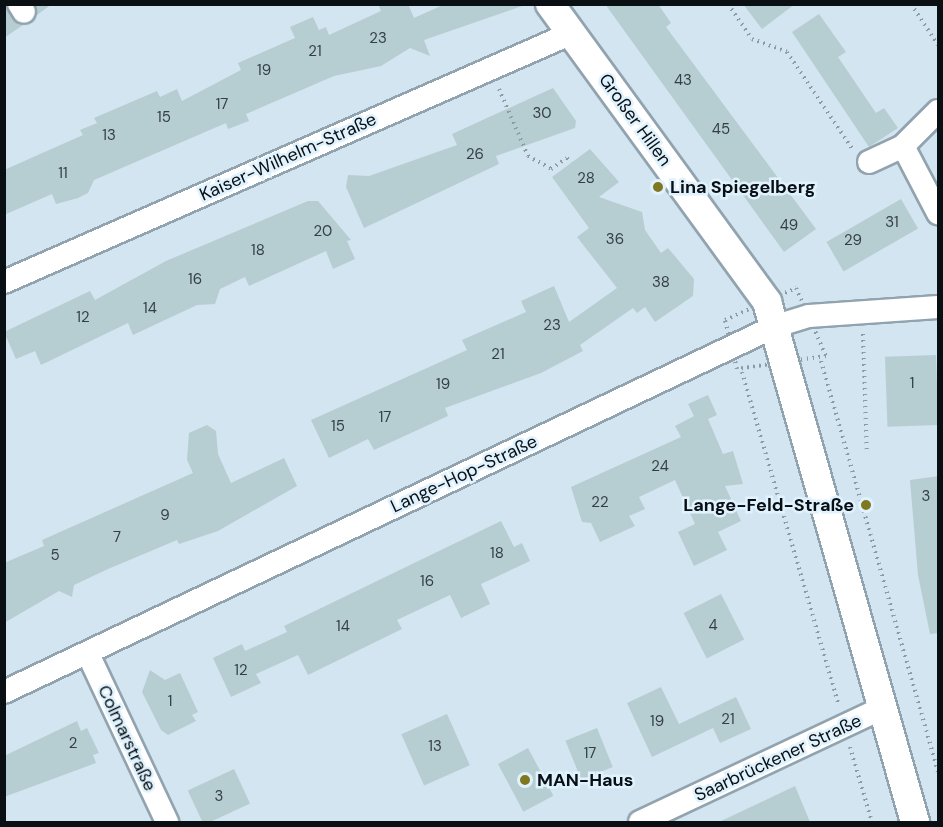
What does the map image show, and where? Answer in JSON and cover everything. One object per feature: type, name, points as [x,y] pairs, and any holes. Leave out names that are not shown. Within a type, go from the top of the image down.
[{"type":"street","name":"Großer Hillen","points":[[550,4],[767,302],[776,326]]},
{"type":"street","name":"Kaiser-Wilhelm-Straße","points":[[4,282],[572,33]]},
{"type":"street","points":[[869,162],[903,146],[939,111]]},
{"type":"street","points":[[903,146],[939,213]]},
{"type":"street","name":"Lange-Hop-Straße","points":[[4,692],[776,326],[809,316],[939,307]]},
{"type":"street","points":[[776,326],[915,822]]},
{"type":"street","name":"Colmarstraße","points":[[88,654],[167,822]]},
{"type":"street","name":"Saarbrückener Straße","points":[[640,822],[882,708]]},
{"type":"path","points":[[728,4],[752,39],[787,52],[859,159],[869,162]]},
{"type":"path","points":[[911,4],[939,45]]},
{"type":"path","points":[[489,69],[528,156],[551,169],[567,158],[571,163]]},
{"type":"path","points":[[862,313],[867,452]]},
{"type":"path","points":[[821,361],[939,772]]},
{"type":"path","points":[[742,372],[872,822]]},
{"type":"building","points":[[4,4],[23,25],[4,38]]},
{"type":"building","points":[[35,4],[52,4],[37,15]]},
{"type":"building","points":[[378,4],[408,4],[414,18],[445,4],[525,5],[424,40],[430,56],[410,48],[381,66],[334,76],[246,114],[249,121],[228,129],[226,123],[94,180],[88,193],[78,198],[56,204],[52,194],[4,215],[4,170],[83,135],[80,130],[97,123],[94,118],[157,91],[160,97],[177,89],[182,101],[241,70],[238,63],[295,38],[290,27],[313,17],[319,30],[326,27],[329,35],[381,11]]},
{"type":"building","points":[[605,4],[658,4],[671,23],[666,27],[816,229],[784,252]]},
{"type":"building","points":[[743,4],[795,4],[762,29]]},
{"type":"building","points":[[819,14],[846,52],[838,57],[876,113],[884,108],[898,128],[869,147],[792,32]]},
{"type":"building","points":[[553,88],[576,121],[575,128],[496,156],[499,164],[364,228],[346,187],[348,175],[369,176],[457,145],[452,134]]},
{"type":"building","points":[[590,149],[619,182],[599,197],[642,212],[645,230],[661,253],[668,248],[694,279],[693,296],[655,322],[645,307],[637,313],[633,308],[580,345],[583,351],[541,373],[445,408],[448,416],[374,450],[368,439],[329,458],[311,420],[467,350],[462,340],[526,312],[521,301],[554,286],[569,322],[617,288],[577,237],[589,228],[552,177]]},
{"type":"building","points":[[901,199],[918,228],[844,271],[827,242]]},
{"type":"building","points":[[308,201],[318,201],[351,240],[347,241],[355,259],[333,269],[326,251],[249,286],[245,277],[220,289],[215,304],[197,305],[133,335],[128,323],[41,365],[35,351],[16,359],[4,332],[90,291],[95,300],[166,261]]},
{"type":"building","points":[[936,355],[938,425],[887,427],[885,357]]},
{"type":"building","points":[[708,395],[717,415],[708,419],[723,454],[733,451],[743,484],[725,486],[741,521],[718,532],[727,550],[694,566],[678,532],[695,524],[675,480],[639,497],[645,509],[629,516],[635,526],[600,542],[591,523],[582,522],[571,487],[681,437],[675,426],[694,416],[688,404]]},
{"type":"building","points":[[207,425],[216,431],[218,454],[231,483],[284,458],[297,486],[218,531],[179,544],[177,540],[108,569],[74,585],[72,597],[59,591],[4,623],[4,563],[44,546],[42,540],[193,473],[187,460],[189,433]]},
{"type":"building","points":[[939,476],[939,633],[930,634],[918,575],[910,480]]},
{"type":"building","points":[[501,521],[514,547],[522,543],[530,561],[481,584],[490,604],[461,618],[450,595],[397,620],[402,629],[308,675],[298,655],[256,674],[261,683],[231,697],[213,658],[242,644],[245,651],[287,632],[284,626]]},
{"type":"building","points":[[721,594],[744,639],[707,659],[684,613]]},
{"type":"building","points":[[150,670],[165,680],[180,673],[198,712],[192,715],[196,721],[168,735],[161,730],[142,692]]},
{"type":"building","points":[[661,687],[679,724],[736,697],[751,729],[720,743],[713,728],[652,757],[627,703]]},
{"type":"building","points":[[447,714],[470,765],[424,785],[401,734]]},
{"type":"building","points":[[77,721],[81,731],[87,728],[99,753],[93,755],[96,763],[4,797],[4,756]]},
{"type":"building","points":[[597,728],[613,767],[581,780],[565,741]]},
{"type":"building","name":"MAN-Haus","points":[[528,748],[553,796],[523,812],[498,764]]},
{"type":"building","points":[[234,769],[250,803],[210,822],[202,822],[188,791]]},
{"type":"building","points":[[795,786],[810,822],[719,822]]},
{"type":"place","name":"Lina Spiegelberg","points":[[658,187]]},
{"type":"place","name":"Lange-Feld-Straße","points":[[866,505]]},
{"type":"place","name":"MAN-Haus","points":[[525,780]]}]
